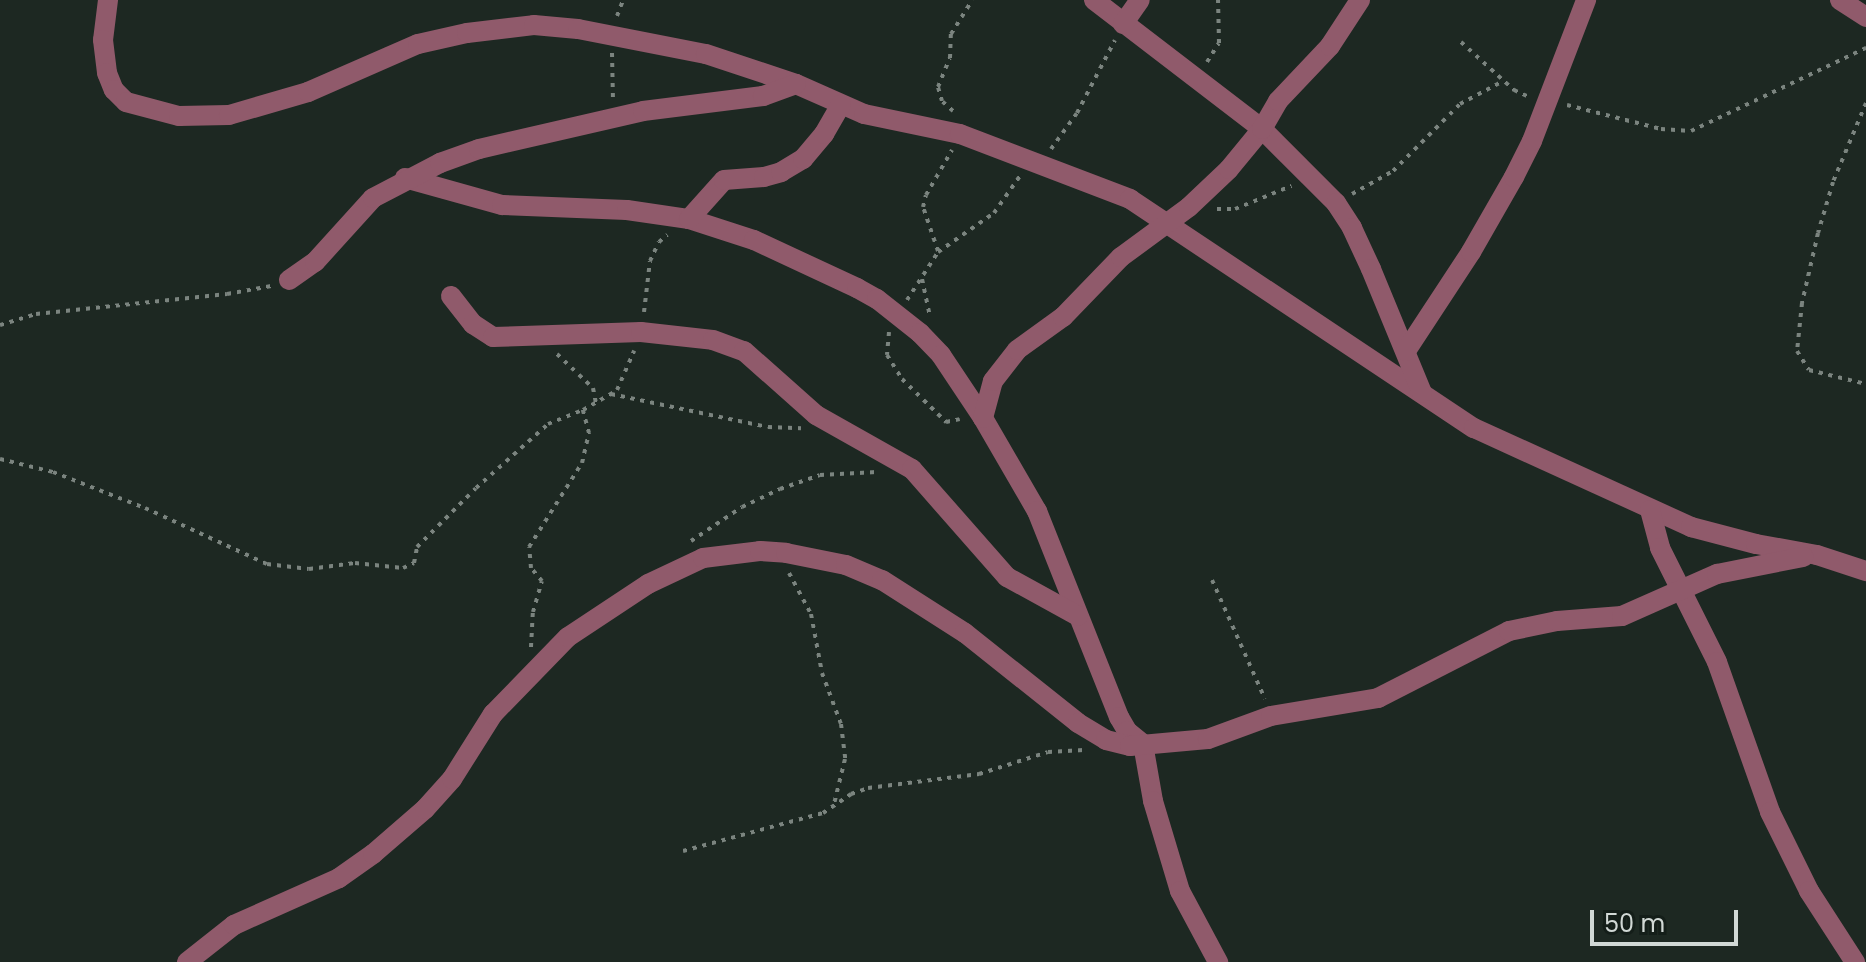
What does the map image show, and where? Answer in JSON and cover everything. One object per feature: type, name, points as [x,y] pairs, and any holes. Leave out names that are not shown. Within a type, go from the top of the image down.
[{"type":"street","points":[[108,0],[103,40],[107,73],[114,90],[126,102],[179,116],[229,115],[308,92],[418,44],[467,33],[534,25],[615,36],[706,54],[796,84],[864,114],[960,134],[1130,199],[1169,222],[1474,428],[1691,527],[1756,544],[1817,555],[1866,571]]},
{"type":"street","points":[[1094,0],[1262,129],[1336,203],[1352,228],[1422,393]]},
{"type":"street","points":[[1123,24],[1140,0]]},
{"type":"street","points":[[978,410],[993,381],[1017,350],[1063,317],[1121,257],[1199,197],[1262,129],[1278,101],[1330,46],[1360,0]]},
{"type":"street","points":[[1406,351],[1495,213],[1548,103],[1586,0]]},
{"type":"street","points":[[1840,0],[1866,17]]},
{"type":"street","points":[[289,280],[315,262],[373,198],[405,178],[479,149],[685,104],[763,96],[796,84]]},
{"type":"street","points":[[689,219],[724,180],[764,177],[781,172],[803,159],[824,134],[841,105]]},
{"type":"street","points":[[405,178],[502,205],[627,210],[689,219],[754,240],[857,288],[898,315],[936,350],[978,410],[1037,511],[1123,724],[1144,746],[1153,801],[1180,891],[1218,962]]},
{"type":"street","points":[[451,296],[485,334],[503,338],[641,332],[697,337],[744,351],[816,415],[912,469],[1007,577],[1078,616]]},
{"type":"street","points":[[1650,510],[1660,548],[1717,662],[1754,776],[1775,824],[1809,891],[1855,962]]},
{"type":"street","points":[[187,962],[234,925],[339,878],[373,854],[425,809],[452,779],[493,714],[568,637],[676,570],[703,558],[774,552],[812,556],[882,580],[965,633],[1078,723],[1114,744],[1144,746],[1208,739],[1271,716],[1378,698],[1509,631],[1557,621],[1622,616],[1717,574],[1817,555]]},
{"type":"path","points":[[938,252],[923,207],[926,195],[960,134],[962,121],[942,101],[938,87],[950,58],[951,34],[972,0]]},
{"type":"path","points":[[1193,79],[1219,43],[1218,0]]},
{"type":"path","points":[[978,410],[946,422],[902,379],[887,355],[888,335],[938,252],[994,213],[1017,180],[1056,145],[1077,113],[1123,24]]},
{"type":"path","points":[[612,119],[611,64],[615,36]]},
{"type":"path","points":[[1461,42],[1527,97],[1592,109],[1661,129],[1691,131],[1866,48]]},
{"type":"path","points":[[1336,203],[1393,171],[1446,115],[1504,80]]},
{"type":"path","points":[[1866,103],[1833,182],[1797,332],[1797,351],[1809,370],[1866,384]]},
{"type":"path","points":[[1199,197],[1210,208],[1235,209],[1311,177]]},
{"type":"path","points":[[0,459],[53,472],[145,508],[267,564],[309,569],[355,563],[403,568],[414,563],[421,543],[532,437],[548,424],[583,410],[611,394],[621,383],[641,332],[654,251],[659,242],[689,219]]},
{"type":"path","points":[[0,325],[36,314],[259,290],[289,280]]},
{"type":"path","points":[[547,335],[557,353],[595,391],[596,403]]},
{"type":"path","points":[[611,394],[787,430],[810,424],[816,415]]},
{"type":"path","points":[[538,668],[531,641],[536,593],[542,581],[532,570],[528,551],[551,507],[582,463],[589,433],[583,410]]},
{"type":"path","points":[[683,546],[742,507],[820,475],[912,469]]},
{"type":"path","points":[[774,552],[811,614],[822,673],[841,724],[845,759],[833,807]]},
{"type":"path","points":[[1212,580],[1271,716]]},
{"type":"path","points":[[683,851],[833,807],[851,794],[884,785],[979,774],[1048,752],[1093,751],[1114,744]]}]
